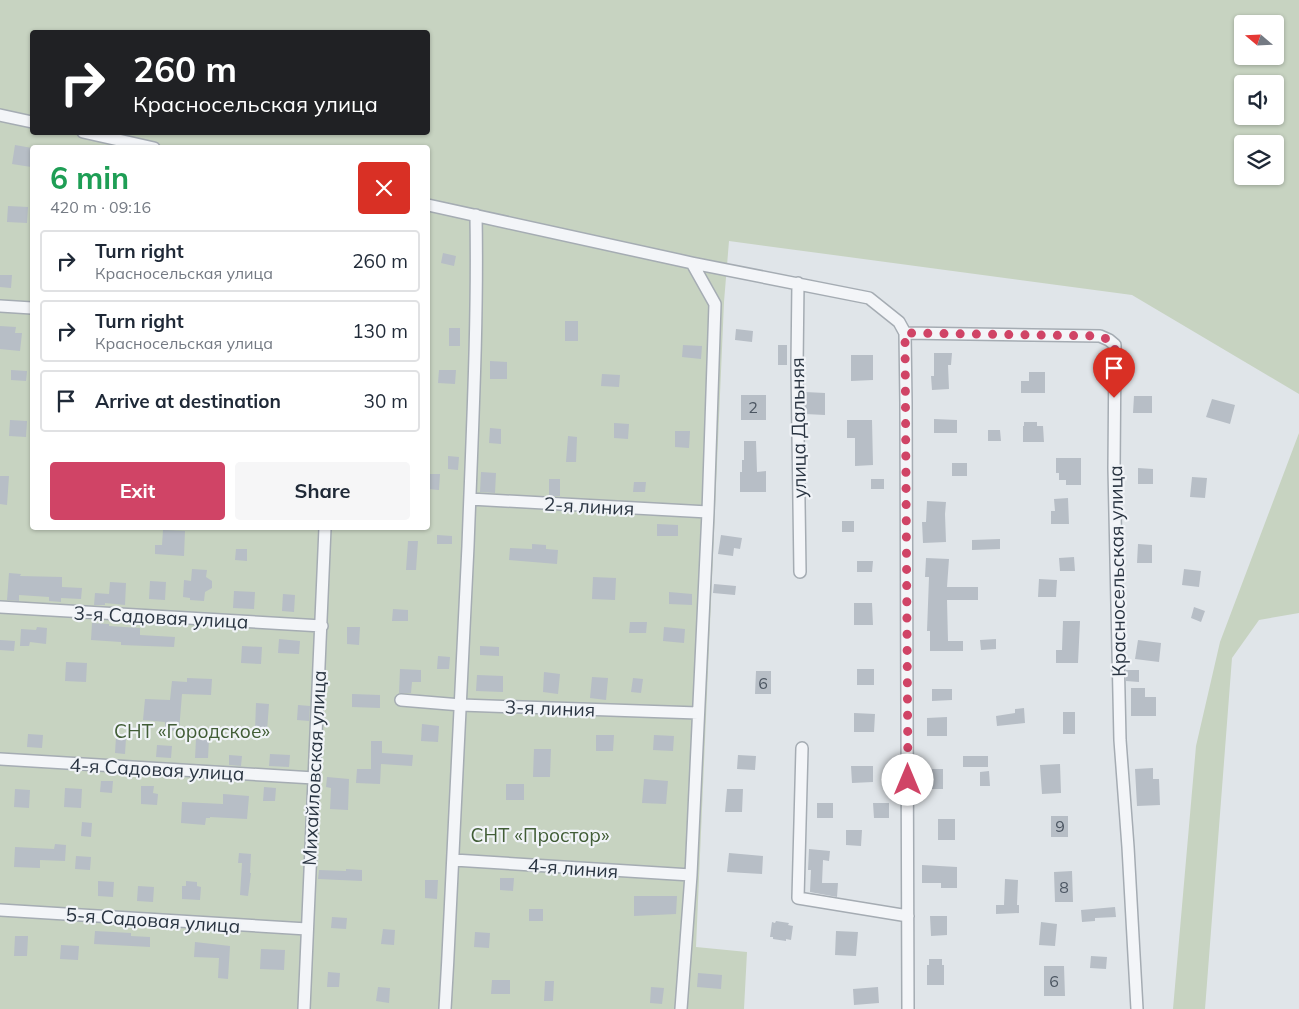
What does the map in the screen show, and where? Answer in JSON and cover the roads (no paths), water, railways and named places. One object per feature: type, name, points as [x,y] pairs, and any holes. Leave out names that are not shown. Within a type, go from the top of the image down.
[{"type":"street","points":[[0,115],[30,122]]},
{"type":"street","points":[[96,135],[140,145]]},
{"type":"street","points":[[430,205],[692,263],[869,298],[899,322],[905,333],[908,1009]]},
{"type":"street","points":[[445,1009],[454,860],[470,499],[477,266],[476,215]]},
{"type":"street","points":[[681,1009],[692,875],[715,304],[692,263]]},
{"type":"street","name":"улица Дальняя","points":[[798,283],[796,366],[800,572]]},
{"type":"street","points":[[0,306],[30,308]]},
{"type":"street","name":"Красносельская улица","points":[[905,333],[1100,336],[1115,345],[1114,468],[1120,740],[1137,1009]]},
{"type":"street","name":"2-я линия","points":[[470,499],[708,512]]},
{"type":"street","name":"Михайловская улица","points":[[304,1009],[326,530]]},
{"type":"street","name":"3-я Садовая улица","points":[[0,607],[322,626]]},
{"type":"street","name":"3-я линия","points":[[402,700],[461,705],[698,713]]},
{"type":"street","points":[[802,748],[798,898],[908,916]]},
{"type":"street","name":"4-я Садовая улица","points":[[0,759],[314,778]]},
{"type":"street","name":"4-я линия","points":[[454,860],[692,875]]},
{"type":"street","name":"5-я Садовая улица","points":[[0,910],[307,929]]},
{"type":"park label","name":"СНТ «Городское»","points":[[192,731]]},
{"type":"park label","name":"СНТ «Простор»","points":[[540,835]]}]
